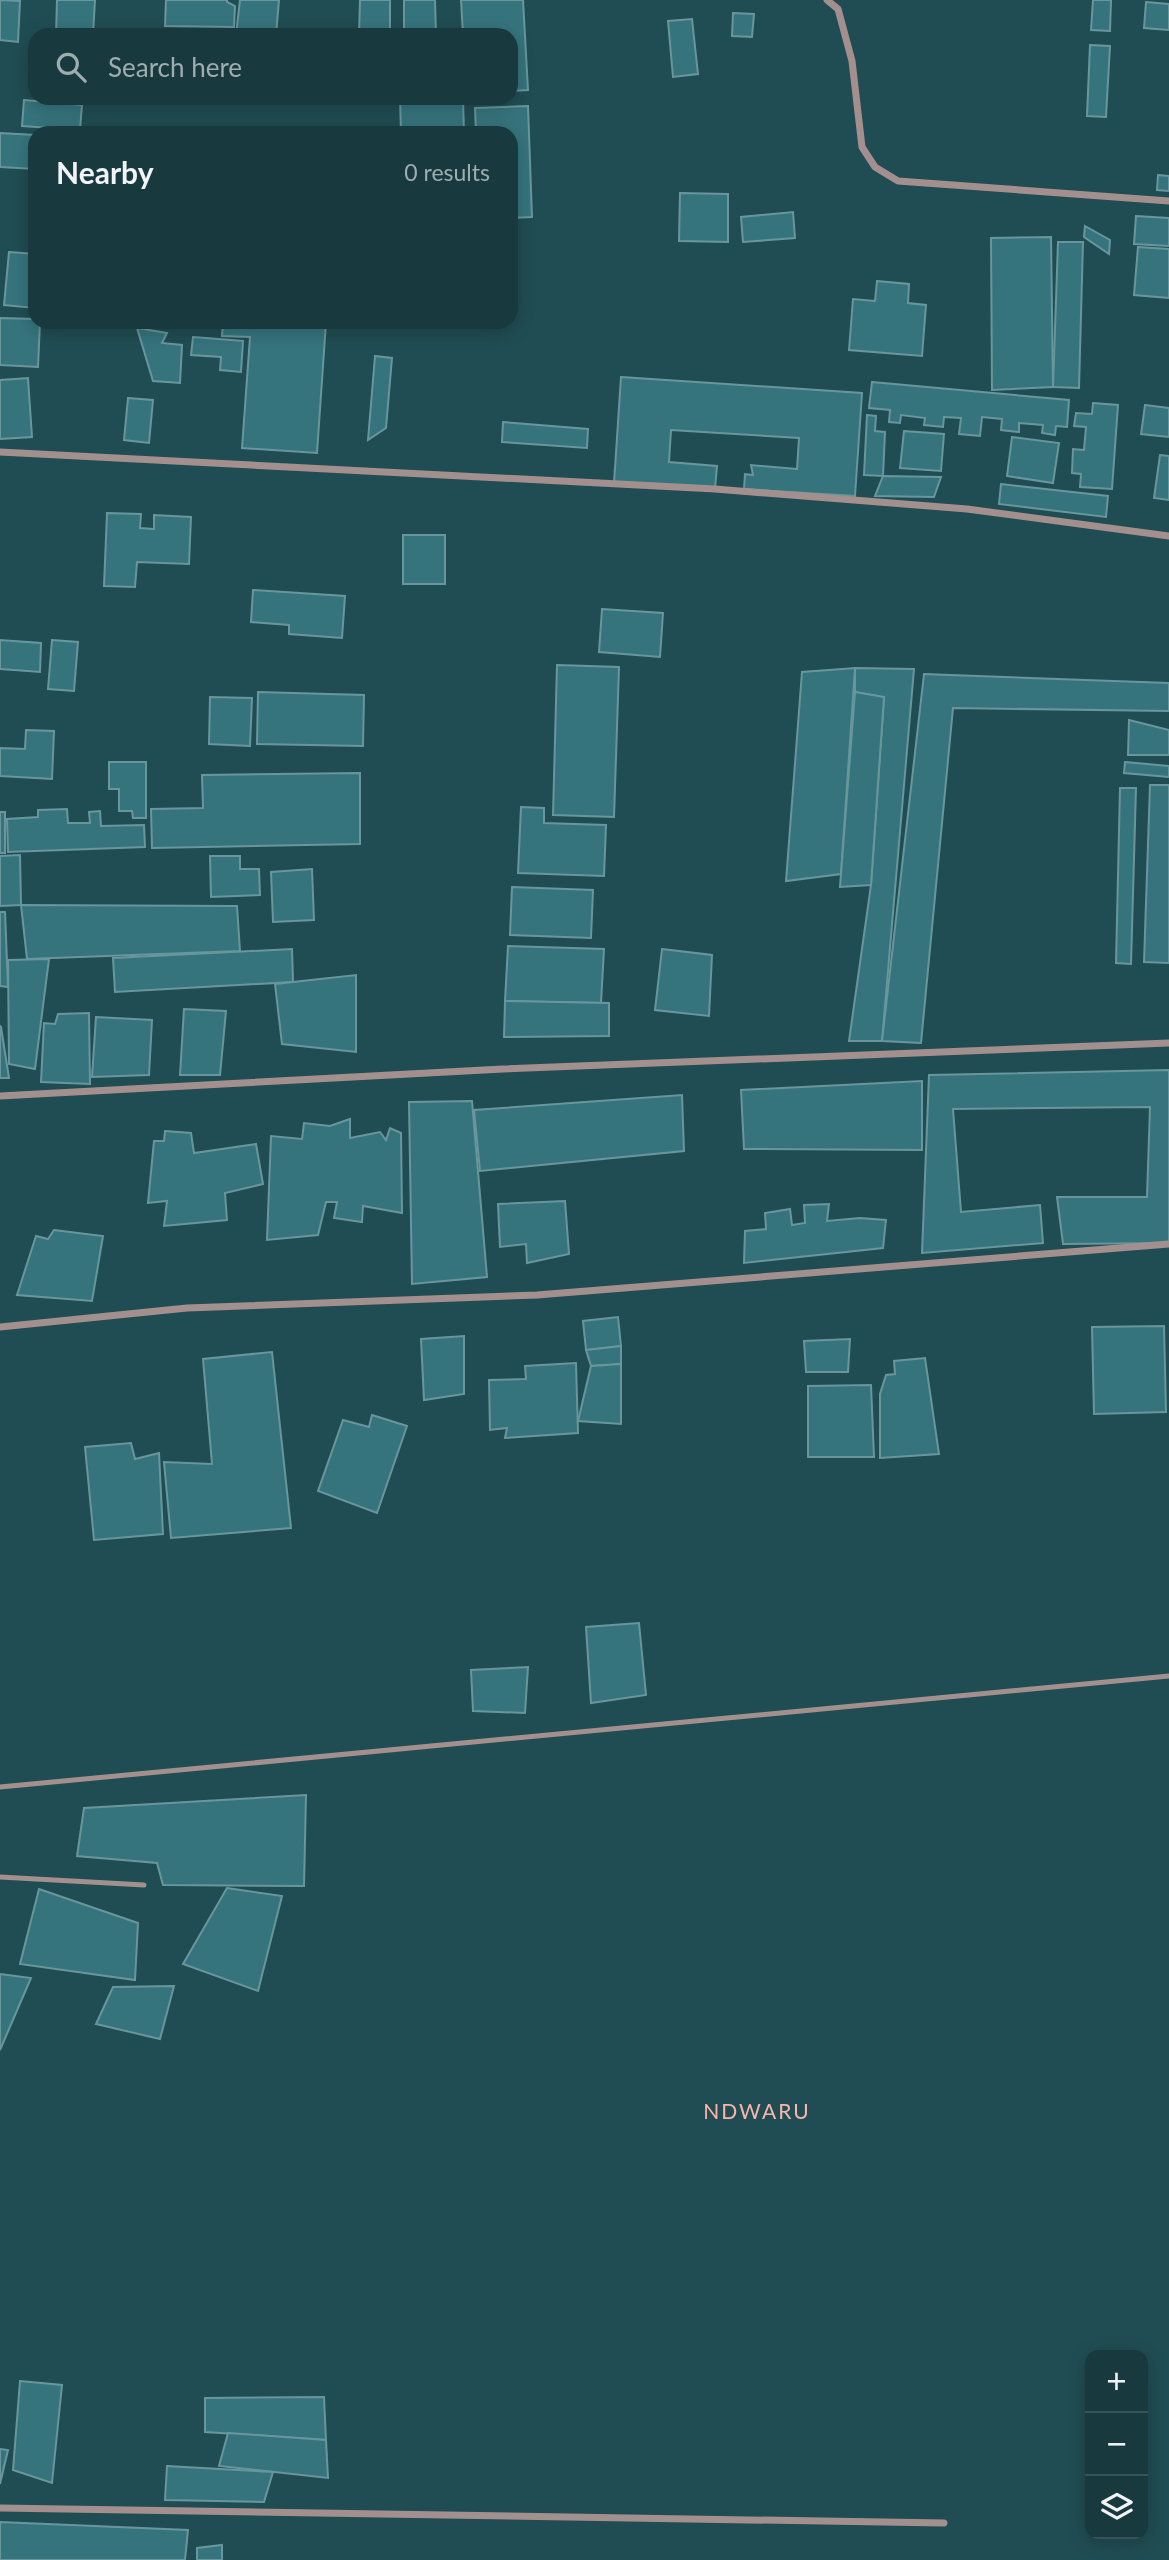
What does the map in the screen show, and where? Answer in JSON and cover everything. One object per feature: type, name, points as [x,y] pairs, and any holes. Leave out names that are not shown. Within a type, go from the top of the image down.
[{"type":"street","points":[[827,0],[838,9],[852,61],[862,147],[875,167],[898,181],[1169,201]]},
{"type":"street","points":[[0,452],[715,489],[967,509],[1169,536]]},
{"type":"street","points":[[0,1096],[503,1069],[1169,1043]]},
{"type":"street","points":[[0,1327],[187,1308],[537,1295],[1169,1244]]},
{"type":"street","points":[[0,2508],[944,2523]]},
{"type":"lane","points":[[0,1787],[1169,1676]]},
{"type":"lane","points":[[0,1877],[144,1885]]},
{"type":"building","points":[[0,0],[20,1],[18,42],[0,40]]},
{"type":"building","points":[[57,0],[95,0],[93,28],[56,28]]},
{"type":"building","points":[[166,0],[227,0],[235,6],[234,27],[165,26]]},
{"type":"building","points":[[240,0],[279,0],[277,28],[237,28]]},
{"type":"building","points":[[360,0],[390,0],[390,28],[359,28]]},
{"type":"building","points":[[404,0],[435,0],[436,28],[404,28]]},
{"type":"building","points":[[461,0],[523,0],[528,90],[518,91],[518,28],[463,28]]},
{"type":"building","points":[[1093,0],[1111,0],[1110,31],[1091,30]]},
{"type":"building","points":[[1146,2],[1169,4],[1169,30],[1144,28]]},
{"type":"building","points":[[733,13],[754,14],[752,37],[732,36]]},
{"type":"building","points":[[692,19],[698,74],[673,77],[668,21]]},
{"type":"building","points":[[1090,45],[1110,46],[1106,117],[1087,116]]},
{"type":"building","points":[[24,100],[28,100],[28,105],[82,105],[80,126],[22,126]]},
{"type":"building","points":[[400,105],[463,105],[464,126],[401,126]]},
{"type":"building","points":[[528,106],[532,217],[518,218],[518,126],[476,126],[475,108]]},
{"type":"building","points":[[0,133],[28,135],[28,169],[0,167]]},
{"type":"building","points":[[1158,175],[1169,176],[1169,191],[1157,190]]},
{"type":"building","points":[[680,193],[728,194],[728,242],[679,241]]},
{"type":"building","points":[[793,212],[795,238],[743,242],[741,217]]},
{"type":"building","points":[[1136,216],[1169,218],[1169,246],[1134,244]]},
{"type":"building","points":[[1085,226],[1110,240],[1109,254],[1084,237]]},
{"type":"building","points":[[1051,237],[1053,387],[992,390],[991,238]]},
{"type":"building","points":[[1058,242],[1083,242],[1079,388],[1053,387]]},
{"type":"building","points":[[1138,247],[1169,249],[1169,298],[1134,295]]},
{"type":"building","points":[[9,252],[28,253],[28,307],[4,305]]},
{"type":"building","points":[[877,281],[909,284],[908,303],[926,305],[922,356],[849,350],[853,299],[875,301]]},
{"type":"building","points":[[0,318],[28,319],[28,329],[40,329],[38,367],[0,365]]},
{"type":"building","points":[[137,329],[167,333],[162,343],[182,345],[180,383],[153,381]]},
{"type":"building","points":[[222,329],[326,329],[317,453],[242,448],[250,337],[222,336]]},
{"type":"building","points":[[193,337],[243,341],[241,372],[220,370],[221,357],[191,355]]},
{"type":"building","points":[[375,356],[392,358],[386,428],[368,440]]},
{"type":"building","points":[[621,377],[862,393],[855,496],[744,489],[745,474],[753,475],[751,465],[797,469],[799,438],[671,430],[669,462],[717,466],[715,489],[614,483]]},
{"type":"building","points":[[28,378],[32,437],[0,439],[0,380]]},
{"type":"building","points":[[872,382],[1069,400],[1067,427],[1056,426],[1055,435],[1042,433],[1043,425],[1019,423],[1019,432],[1001,430],[1002,419],[982,417],[980,436],[959,434],[961,418],[944,417],[943,427],[924,425],[925,418],[901,415],[900,423],[889,422],[890,410],[869,408]]},
{"type":"building","points":[[128,398],[153,400],[149,443],[124,440]]},
{"type":"building","points":[[1093,403],[1118,405],[1112,489],[1080,487],[1081,474],[1072,473],[1073,449],[1084,450],[1086,427],[1074,426],[1076,413],[1092,414]]},
{"type":"building","points":[[1145,405],[1169,408],[1169,437],[1141,434]]},
{"type":"building","points":[[867,415],[876,416],[875,431],[885,432],[883,476],[864,475]]},
{"type":"building","points":[[503,422],[588,429],[587,448],[502,442]]},
{"type":"building","points":[[904,431],[944,434],[941,471],[900,468]]},
{"type":"building","points":[[1012,437],[1059,443],[1053,483],[1007,476]]},
{"type":"building","points":[[1160,455],[1169,456],[1169,500],[1154,498]]},
{"type":"building","points":[[883,476],[941,477],[934,497],[875,496]]},
{"type":"building","points":[[1001,484],[1108,496],[1106,517],[999,504]]},
{"type":"building","points":[[107,513],[141,514],[140,528],[154,529],[154,515],[191,517],[189,564],[137,562],[135,587],[104,586]]},
{"type":"building","points":[[403,535],[445,535],[445,584],[403,584]]},
{"type":"building","points":[[253,590],[345,596],[342,638],[289,634],[289,625],[251,622]]},
{"type":"building","points":[[602,609],[663,613],[660,657],[599,652]]},
{"type":"building","points":[[0,640],[41,643],[40,672],[0,669]]},
{"type":"building","points":[[52,640],[78,642],[74,691],[48,689]]},
{"type":"building","points":[[557,665],[619,667],[614,817],[553,815]]},
{"type":"building","points":[[855,668],[914,669],[882,1041],[849,1041],[871,885],[884,697],[855,692]]},
{"type":"building","points":[[855,668],[841,874],[786,881],[802,672]]},
{"type":"building","points":[[924,674],[1169,683],[1169,711],[953,708],[921,1043],[882,1041]]},
{"type":"building","points":[[258,692],[364,695],[363,746],[257,744]]},
{"type":"building","points":[[855,692],[884,697],[871,885],[840,887]]},
{"type":"building","points":[[210,697],[252,698],[250,746],[209,744]]},
{"type":"building","points":[[1129,720],[1169,730],[1169,755],[1128,755]]},
{"type":"building","points":[[26,730],[54,731],[52,779],[0,776],[0,748],[25,749]]},
{"type":"building","points":[[109,762],[146,762],[146,818],[133,818],[132,811],[119,811],[119,789],[109,789]]},
{"type":"building","points":[[1125,762],[1169,766],[1169,777],[1124,773]]},
{"type":"building","points":[[360,773],[360,844],[152,848],[151,809],[203,808],[202,775]]},
{"type":"building","points":[[1150,785],[1169,785],[1169,963],[1144,962]]},
{"type":"building","points":[[1120,788],[1136,788],[1131,964],[1116,963]]},
{"type":"building","points":[[521,807],[544,808],[544,823],[606,825],[604,876],[518,873]]},
{"type":"building","points":[[67,809],[68,823],[90,823],[89,812],[100,811],[101,826],[144,825],[145,847],[8,852],[7,819],[38,817],[38,810]]},
{"type":"building","points":[[0,812],[5,812],[5,853],[0,853]]},
{"type":"building","points":[[20,855],[21,905],[0,906],[0,856]]},
{"type":"building","points":[[210,856],[240,856],[240,869],[259,869],[260,895],[211,897]]},
{"type":"building","points":[[312,869],[314,920],[273,922],[271,872]]},
{"type":"building","points":[[512,887],[593,890],[591,938],[510,935]]},
{"type":"building","points":[[21,905],[237,906],[240,951],[27,959]]},
{"type":"building","points":[[0,912],[5,912],[8,987],[0,986]]},
{"type":"building","points":[[508,946],[604,949],[601,1003],[505,1001]]},
{"type":"building","points":[[292,949],[293,982],[115,992],[113,958]]},
{"type":"building","points":[[662,949],[712,955],[709,1016],[655,1010]]},
{"type":"building","points":[[49,959],[35,1069],[9,1064],[8,960]]},
{"type":"building","points":[[356,975],[356,1052],[282,1044],[275,984]]},
{"type":"building","points":[[505,1001],[609,1003],[609,1036],[504,1037]]},
{"type":"building","points":[[184,1009],[226,1011],[220,1075],[180,1075]]},
{"type":"building","points":[[89,1013],[90,1084],[41,1082],[44,1023],[55,1024],[58,1014]]},
{"type":"building","points":[[96,1017],[152,1020],[149,1075],[92,1077]]},
{"type":"building","points":[[1,1027],[9,1078],[0,1078]]},
{"type":"building","points":[[1169,1070],[1169,1243],[1063,1244],[1057,1197],[1147,1197],[1150,1107],[953,1109],[961,1212],[1040,1205],[1043,1243],[922,1253],[929,1075]]},
{"type":"building","points":[[922,1081],[922,1150],[744,1149],[741,1090]]},
{"type":"building","points":[[682,1095],[684,1151],[480,1171],[474,1110]]},
{"type":"building","points":[[472,1101],[487,1277],[412,1284],[409,1102]]},
{"type":"building","points":[[350,1119],[350,1138],[380,1132],[386,1140],[390,1128],[401,1133],[402,1213],[363,1206],[362,1222],[334,1218],[337,1202],[326,1202],[318,1235],[267,1240],[271,1136],[302,1139],[304,1123],[330,1126]]},
{"type":"building","points":[[165,1131],[191,1133],[194,1153],[256,1144],[263,1184],[225,1193],[227,1220],[164,1226],[167,1201],[148,1203],[154,1141],[164,1141]]},
{"type":"building","points":[[565,1201],[569,1254],[527,1263],[526,1244],[500,1247],[498,1204]]},
{"type":"building","points":[[829,1204],[827,1221],[860,1218],[886,1220],[883,1248],[744,1263],[745,1231],[766,1229],[765,1213],[790,1209],[792,1225],[805,1223],[804,1205]]},
{"type":"building","points":[[54,1230],[103,1236],[92,1301],[17,1295],[36,1236],[48,1239]]},
{"type":"building","points":[[618,1317],[621,1346],[586,1350],[583,1321]]},
{"type":"building","points":[[1164,1326],[1166,1412],[1094,1414],[1092,1327]]},
{"type":"building","points":[[464,1336],[464,1394],[424,1400],[421,1339]]},
{"type":"building","points":[[850,1339],[848,1372],[806,1372],[804,1341]]},
{"type":"building","points":[[621,1346],[621,1364],[591,1366],[586,1350]]},
{"type":"building","points":[[272,1352],[291,1528],[171,1538],[164,1462],[212,1464],[203,1359]]},
{"type":"building","points":[[925,1358],[939,1454],[880,1458],[880,1394],[886,1375],[895,1374],[894,1361]]},
{"type":"building","points":[[576,1363],[578,1433],[505,1438],[507,1428],[490,1430],[489,1380],[526,1379],[525,1366]]},
{"type":"building","points":[[621,1364],[621,1424],[578,1421],[591,1366]]},
{"type":"building","points":[[871,1385],[874,1457],[808,1457],[808,1386]]},
{"type":"building","points":[[372,1415],[407,1426],[377,1513],[318,1491],[343,1420],[369,1427]]},
{"type":"building","points":[[131,1443],[135,1459],[159,1453],[163,1534],[94,1540],[85,1447]]},
{"type":"building","points":[[639,1623],[646,1695],[591,1703],[586,1627]]},
{"type":"building","points":[[528,1667],[525,1713],[473,1711],[471,1670]]},
{"type":"building","points":[[306,1795],[304,1886],[163,1885],[157,1863],[77,1856],[84,1808]]},
{"type":"building","points":[[227,1888],[282,1896],[258,1991],[183,1964]]},
{"type":"building","points":[[39,1889],[138,1923],[135,1980],[20,1964]]},
{"type":"building","points":[[0,1974],[31,1978],[0,2050]]},
{"type":"building","points":[[174,1986],[160,2039],[96,2024],[113,1987]]},
{"type":"building","points":[[20,2381],[62,2385],[52,2483],[13,2470]]},
{"type":"building","points":[[324,2397],[326,2440],[205,2432],[205,2398]]},
{"type":"building","points":[[228,2433],[326,2440],[328,2478],[219,2466]]},
{"type":"building","points":[[0,2449],[8,2450],[0,2484]]},
{"type":"building","points":[[167,2466],[273,2472],[264,2502],[165,2500]]},
{"type":"building","points":[[0,2522],[188,2530],[185,2560],[0,2560]]},
{"type":"building","points":[[222,2545],[222,2560],[197,2560],[197,2548]]},
{"type":"district","name":"NDWARU","points":[[757,2110]]}]
